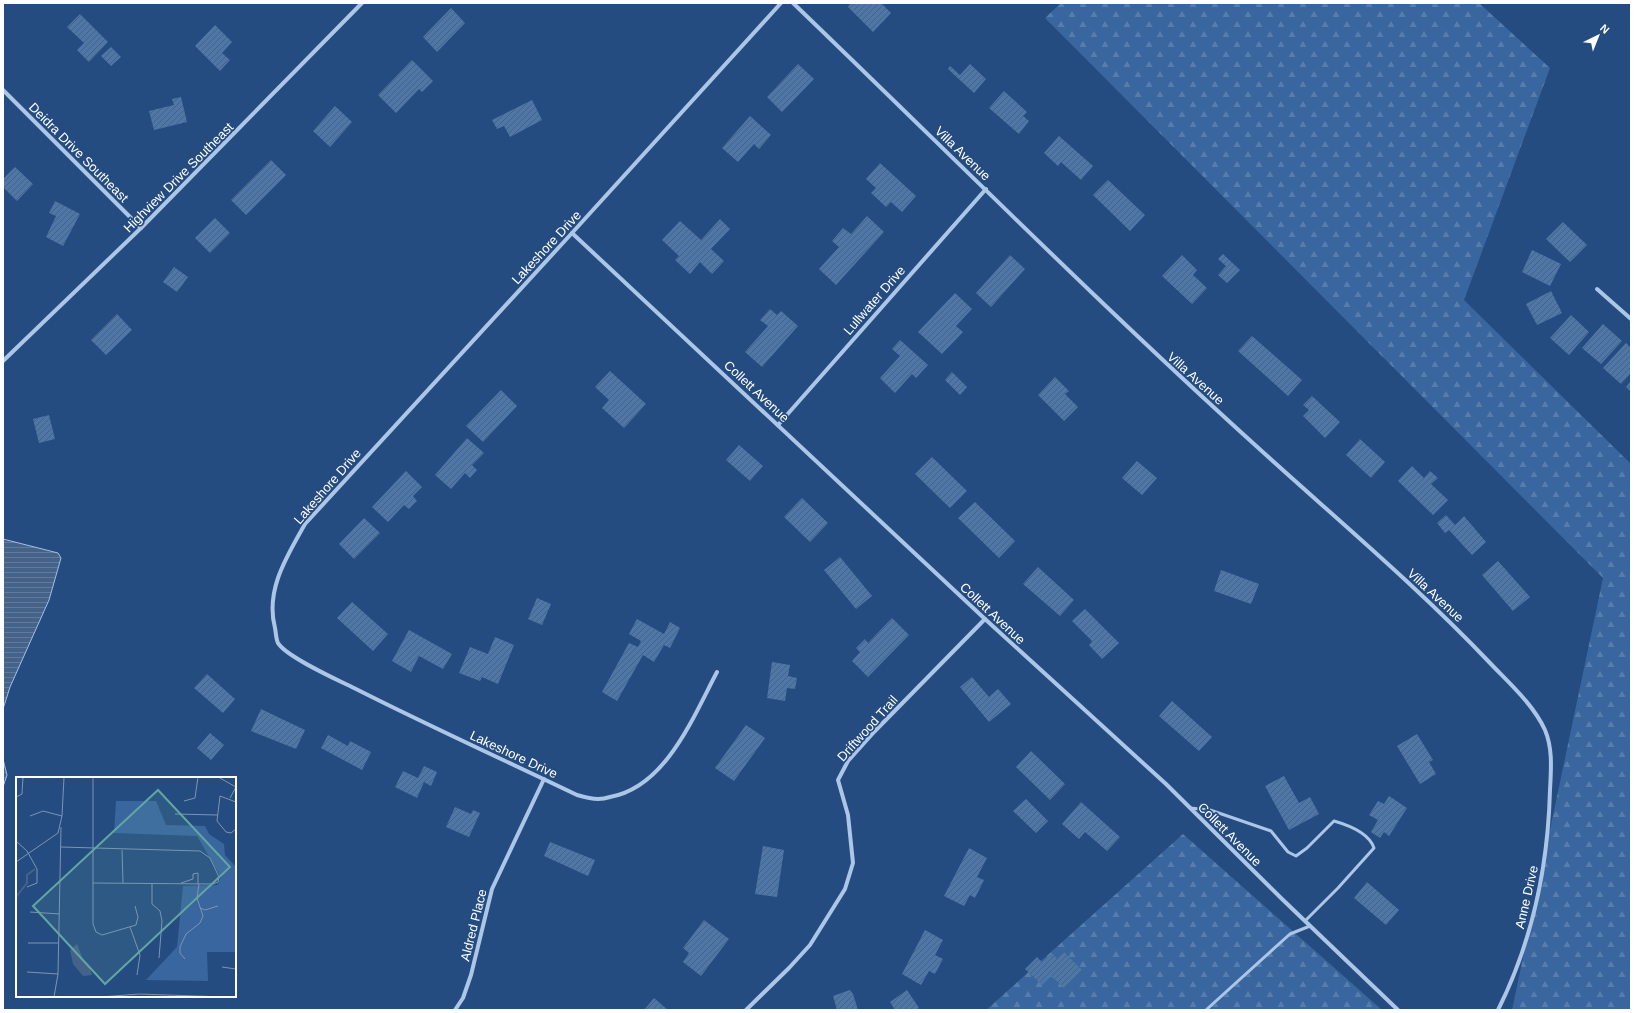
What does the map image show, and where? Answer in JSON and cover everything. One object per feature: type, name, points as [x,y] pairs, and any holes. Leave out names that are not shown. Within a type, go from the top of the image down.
[{"type":"street","name":"Highview Drive Southeast","points":[[3,361],[141,228],[362,3]]},
{"type":"street","name":"Lakeshore Drive","points":[[717,672],[687,728],[664,764],[647,781],[622,795],[598,799],[577,795],[413,718],[295,658],[278,644],[273,621],[272,596],[280,568],[304,524],[781,3]]},
{"type":"street","name":"Villa Avenue","points":[[793,3],[1138,338],[1387,563],[1465,636],[1530,705],[1546,732],[1551,762],[1550,783]]},
{"type":"street","name":"Deidra Drive Southeast","points":[[3,90],[141,228]]},
{"type":"street","name":"Lullwater Drive","points":[[778,424],[986,189]]},
{"type":"street","name":"Collett Avenue","points":[[572,233],[985,619],[1166,784],[1310,926],[1398,1010]]},
{"type":"street","points":[[1597,289],[1631,319]]},
{"type":"street","name":"Driftwood Trail","points":[[746,1010],[810,945],[845,889],[853,864],[848,815],[838,780],[848,761],[880,726],[985,619]]},
{"type":"street","name":"Aldred Place","points":[[455,1010],[463,998],[471,975],[492,889],[544,779]]},
{"type":"street","name":"Anne Drive","points":[[1498,1010],[1511,985],[1530,929],[1542,879],[1549,818],[1550,783]]},
{"type":"lane","points":[[1190,808],[1210,810],[1271,831],[1288,852],[1296,856],[1307,848],[1334,821],[1344,824],[1372,841],[1374,848],[1338,888],[1305,921]]},
{"type":"lane","points":[[1206,1010],[1290,934],[1310,926]]},
{"type":"green space","points":[[1061,3],[1479,3],[1550,68],[1464,300],[1631,464],[1631,1010],[1512,1010],[1603,578],[1045,18]]},
{"type":"green space","points":[[1183,834],[1382,1010],[986,1010]]},
{"type":"shaded area","points":[[3,539],[58,553],[61,558],[49,600],[10,687],[3,709]]},
{"type":"shaded area","points":[[3,759],[7,775],[3,787]]},
{"type":"building","points":[[851,3],[881,3],[891,13],[873,32],[848,7]]},
{"type":"building","points":[[451,8],[465,23],[437,52],[423,37]]},
{"type":"building","points":[[80,14],[108,42],[89,62],[77,50],[84,43],[67,27]]},
{"type":"building","points":[[215,25],[232,42],[222,53],[230,60],[220,71],[195,46]]},
{"type":"building","points":[[111,47],[121,57],[111,66],[101,56]]},
{"type":"building","points":[[412,60],[433,81],[422,92],[419,89],[396,113],[378,95]]},
{"type":"building","points":[[798,64],[814,79],[782,112],[767,97]]},
{"type":"building","points":[[970,64],[986,79],[974,93],[948,69],[950,66],[960,75]]},
{"type":"building","points":[[1004,91],[1027,112],[1023,116],[1029,121],[1019,134],[989,108]]},
{"type":"building","points":[[181,97],[187,122],[154,130],[149,111],[174,105],[172,99]]},
{"type":"building","points":[[532,100],[542,120],[510,137],[504,126],[497,129],[492,120]]},
{"type":"building","points":[[335,106],[352,122],[330,147],[313,131]]},
{"type":"building","points":[[750,116],[771,135],[759,149],[754,144],[738,162],[722,148]]},
{"type":"building","points":[[1059,136],[1093,166],[1081,180],[1061,162],[1058,166],[1044,153]]},
{"type":"building","points":[[271,160],[286,175],[246,215],[231,200]]},
{"type":"building","points":[[880,163],[916,196],[902,212],[891,202],[886,207],[871,193],[876,188],[866,179]]},
{"type":"building","points":[[15,167],[33,184],[17,201],[3,187],[3,179]]},
{"type":"building","points":[[1108,180],[1145,215],[1130,231],[1093,195]]},
{"type":"building","points":[[55,201],[80,214],[63,246],[46,237],[56,216],[49,213]]},
{"type":"building","points":[[867,216],[884,232],[836,285],[819,269],[839,247],[832,241],[843,228],[851,234]]},
{"type":"building","points":[[215,218],[230,233],[210,253],[195,238]]},
{"type":"building","points":[[720,219],[730,229],[711,249],[724,261],[712,274],[700,262],[690,274],[675,260],[679,256],[662,240],[680,221],[701,240]]},
{"type":"building","points":[[1563,222],[1587,245],[1570,262],[1546,239]]},
{"type":"building","points":[[1532,250],[1561,264],[1550,286],[1522,272]]},
{"type":"building","points":[[1223,254],[1240,270],[1227,283],[1218,275],[1226,266],[1218,259]]},
{"type":"building","points":[[1010,255],[1025,269],[991,307],[976,293]]},
{"type":"building","points":[[1182,255],[1197,270],[1193,275],[1207,288],[1192,304],[1162,276]]},
{"type":"building","points":[[174,267],[188,277],[177,292],[163,282]]},
{"type":"building","points":[[1551,291],[1562,313],[1537,325],[1526,304]]},
{"type":"building","points":[[955,293],[972,309],[956,326],[963,332],[942,354],[918,332]]},
{"type":"building","points":[[770,309],[777,315],[781,311],[798,326],[762,367],[745,352],[768,326],[760,320]]},
{"type":"building","points":[[117,314],[132,330],[106,355],[91,340]]},
{"type":"building","points":[[1571,315],[1589,332],[1569,355],[1550,338]]},
{"type":"building","points":[[1603,324],[1622,341],[1601,364],[1582,348]]},
{"type":"building","points":[[1252,336],[1302,380],[1288,396],[1238,351]]},
{"type":"building","points":[[900,340],[928,365],[916,378],[912,374],[895,393],[880,378],[900,356],[892,349]]},
{"type":"building","points":[[1626,343],[1631,348],[1631,373],[1621,384],[1603,368]]},
{"type":"building","points":[[610,371],[646,404],[624,428],[602,408],[609,400],[595,387]]},
{"type":"building","points":[[952,372],[967,387],[960,395],[945,380]]},
{"type":"building","points":[[1055,377],[1069,391],[1065,394],[1078,407],[1064,421],[1038,395]]},
{"type":"building","points":[[1631,381],[1631,392],[1626,387]]},
{"type":"building","points":[[501,390],[517,406],[483,442],[466,426]]},
{"type":"building","points":[[1312,396],[1340,422],[1325,438],[1303,416],[1309,410],[1303,405]]},
{"type":"building","points":[[49,415],[55,439],[39,443],[33,419]]},
{"type":"building","points":[[467,438],[484,453],[472,465],[477,470],[470,478],[465,473],[451,489],[435,475]]},
{"type":"building","points":[[1360,439],[1385,462],[1371,478],[1346,455]]},
{"type":"building","points":[[739,445],[763,466],[750,481],[726,460]]},
{"type":"building","points":[[932,457],[967,491],[950,508],[915,474]]},
{"type":"building","points":[[1137,461],[1157,478],[1142,495],[1122,478]]},
{"type":"building","points":[[1412,466],[1424,478],[1430,471],[1438,478],[1431,484],[1448,500],[1433,515],[1398,481]]},
{"type":"building","points":[[406,471],[422,487],[413,496],[417,501],[409,509],[404,505],[388,522],[372,507]]},
{"type":"building","points":[[802,498],[828,523],[810,542],[784,517]]},
{"type":"building","points":[[975,502],[1015,541],[999,558],[958,518]]},
{"type":"building","points":[[1446,515],[1455,525],[1464,516],[1486,542],[1472,555],[1449,530],[1445,533],[1437,523]]},
{"type":"building","points":[[364,518],[380,533],[354,559],[339,544]]},
{"type":"building","points":[[840,557],[872,596],[856,609],[824,570]]},
{"type":"building","points":[[1498,561],[1530,597],[1513,611],[1482,575]]},
{"type":"building","points":[[1038,567],[1074,600],[1060,616],[1023,584]]},
{"type":"building","points":[[1221,570],[1259,584],[1251,604],[1214,591]]},
{"type":"building","points":[[537,598],[551,604],[542,625],[528,619]]},
{"type":"building","points":[[352,602],[388,634],[373,651],[337,618]]},
{"type":"building","points":[[1085,609],[1119,643],[1102,659],[1089,645],[1092,641],[1072,621]]},
{"type":"building","points":[[892,618],[909,635],[868,677],[852,661],[860,652],[856,648],[865,639],[868,643]]},
{"type":"building","points":[[637,619],[664,634],[670,622],[680,628],[670,648],[664,645],[654,662],[643,655],[617,701],[602,692],[629,643],[638,647],[641,641],[629,634]]},
{"type":"building","points":[[409,630],[452,654],[443,669],[419,656],[411,672],[392,661]]},
{"type":"building","points":[[495,637],[514,645],[498,684],[482,677],[480,681],[459,673],[470,647],[488,654]]},
{"type":"building","points":[[772,662],[790,665],[788,676],[797,678],[795,689],[787,688],[785,701],[767,698]]},
{"type":"building","points":[[207,674],[235,699],[223,713],[194,688]]},
{"type":"building","points":[[972,677],[989,697],[998,689],[1011,704],[989,722],[960,687]]},
{"type":"building","points":[[1172,701],[1212,737],[1199,751],[1159,716]]},
{"type":"building","points":[[261,709],[305,730],[296,749],[251,731]]},
{"type":"building","points":[[746,725],[765,738],[734,781],[715,768]]},
{"type":"building","points":[[210,733],[224,745],[211,760],[197,748]]},
{"type":"building","points":[[1417,734],[1433,760],[1429,762],[1436,774],[1420,784],[1397,746]]},
{"type":"building","points":[[328,735],[348,746],[350,741],[371,752],[362,770],[321,748]]},
{"type":"building","points":[[1031,751],[1065,784],[1050,800],[1016,767]]},
{"type":"building","points":[[424,766],[437,772],[431,786],[424,782],[417,798],[395,787],[403,771],[418,778]]},
{"type":"building","points":[[1284,776],[1299,803],[1310,797],[1319,814],[1289,830],[1265,786]]},
{"type":"building","points":[[1389,796],[1407,808],[1389,836],[1384,832],[1380,838],[1371,832],[1378,820],[1369,815],[1378,801],[1384,804]]},
{"type":"building","points":[[1026,799],[1048,821],[1036,833],[1013,811]]},
{"type":"building","points":[[1081,802],[1120,837],[1107,851],[1085,832],[1079,839],[1062,824]]},
{"type":"building","points":[[455,807],[471,814],[473,810],[480,813],[469,837],[446,827]]},
{"type":"building","points":[[550,842],[595,860],[588,876],[544,856]]},
{"type":"building","points":[[763,846],[784,850],[777,897],[755,894]]},
{"type":"building","points":[[969,848],[987,858],[977,877],[984,880],[975,898],[970,895],[964,906],[944,896]]},
{"type":"building","points":[[1367,882],[1399,910],[1386,925],[1354,898]]},
{"type":"building","points":[[704,920],[729,939],[701,976],[683,962],[689,953],[683,948]]},
{"type":"building","points":[[925,930],[943,940],[935,955],[943,959],[935,974],[929,971],[921,985],[902,974]]},
{"type":"building","points":[[1064,952],[1082,970],[1064,988],[1051,976],[1042,985],[1025,969],[1037,957],[1042,962],[1052,953],[1057,959]]},
{"type":"building","points":[[850,990],[853,994],[858,1010],[837,1010],[833,996]]},
{"type":"building","points":[[907,990],[919,1008],[917,1010],[895,1010],[890,1002]]},
{"type":"building","points":[[654,998],[668,1010],[644,1010]]}]
